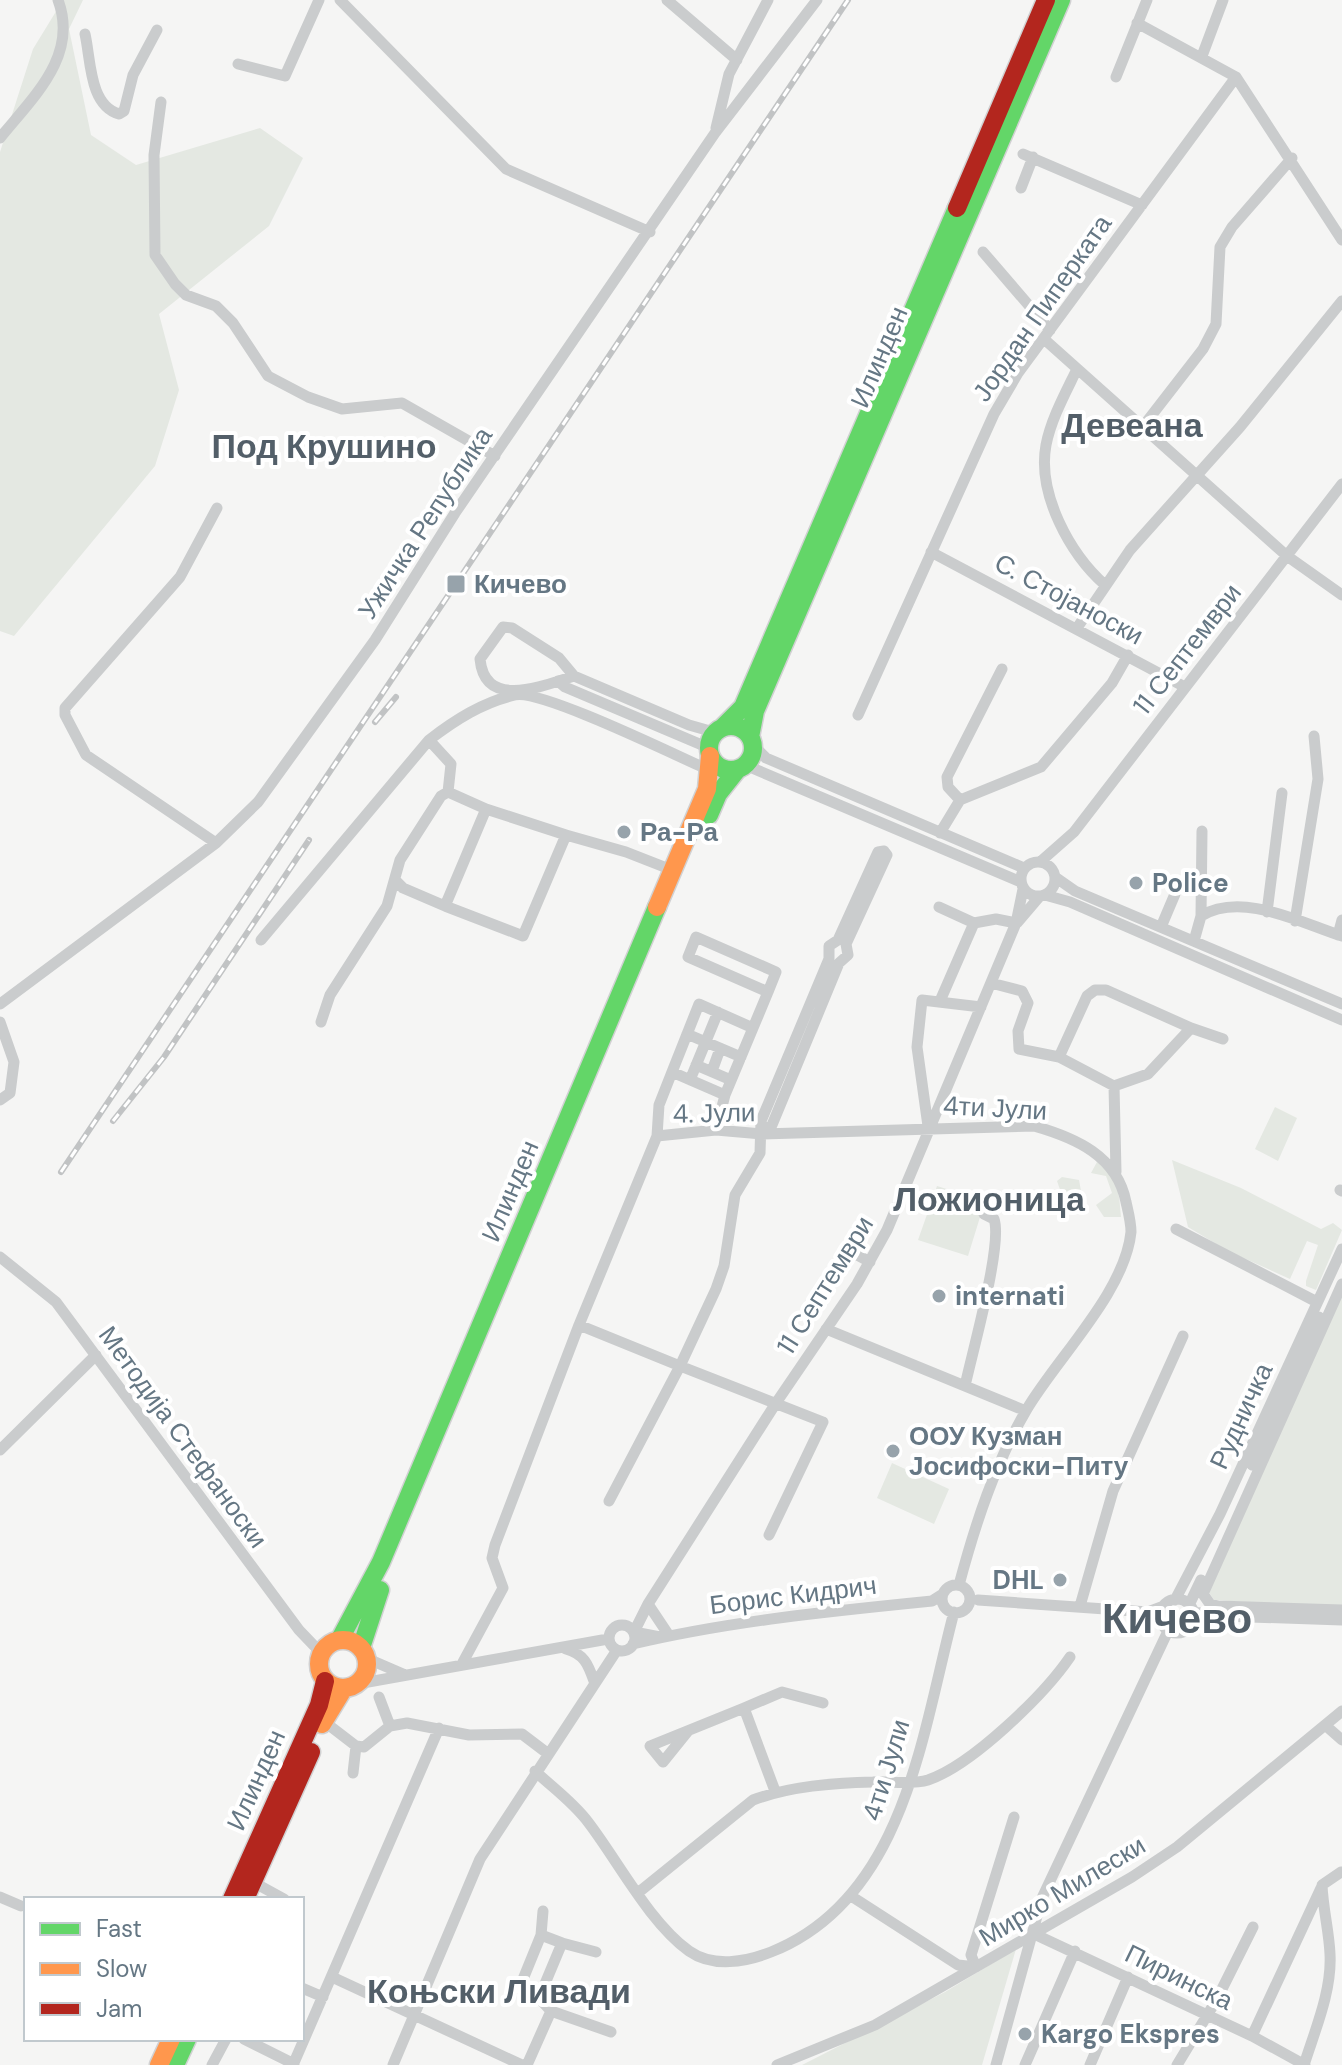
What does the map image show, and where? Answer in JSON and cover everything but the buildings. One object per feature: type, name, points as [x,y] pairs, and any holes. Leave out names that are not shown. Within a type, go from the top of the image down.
[{"type":"main road","name":"Илинден","points":[[233,1897],[319,1705],[325,1681],[318,1667],[321,1653],[340,1639],[381,1562],[707,789],[711,738],[743,707],[1046,0]]},
{"type":"main road","name":"Илинден","points":[[249,1890],[328,1710],[365,1673],[364,1653],[404,1531],[718,794],[752,756],[755,711],[1061,0]]},
{"type":"main road","points":[[722,728],[740,729],[751,740]]},
{"type":"main road","points":[[709,758],[724,770],[741,767]]},
{"type":"main road","points":[[340,1639],[364,1653]]},
{"type":"main road","points":[[325,1681],[350,1686]]},
{"type":"main road","points":[[159,2065],[170,2041]]},
{"type":"main road","points":[[175,2065],[186,2041]]},
{"type":"street","points":[[0,138],[62,52],[65,33],[58,0]]},
{"type":"street","points":[[238,64],[285,76],[319,0]]},
{"type":"street","points":[[340,0],[506,169],[650,232]]},
{"type":"street","points":[[667,0],[737,60]]},
{"type":"street","name":"Ужичка Република","points":[[0,1004],[239,824],[288,763],[715,133],[817,0]]},
{"type":"street","points":[[1116,77],[1147,0]]},
{"type":"street","points":[[1202,56],[1223,0]]},
{"type":"street","points":[[715,133],[729,74],[765,1]]},
{"type":"street","points":[[1137,23],[1236,77],[1292,158],[1342,240]]},
{"type":"street","points":[[85,34],[94,86],[106,106],[119,114],[128,101],[133,75],[157,30]]},
{"type":"street","name":"Јордан Пиперката","points":[[858,715],[994,414],[1047,334],[1236,77]]},
{"type":"street","points":[[161,102],[154,155],[155,255],[175,284],[186,295],[216,306],[233,323],[268,376],[308,397],[342,409],[402,403],[495,456]]},
{"type":"street","points":[[1021,188],[1028,156],[1142,205]]},
{"type":"street","points":[[1141,429],[1203,349],[1216,324],[1220,247],[1232,227],[1292,158]]},
{"type":"street","points":[[983,252],[1077,369],[1287,556],[1342,595]]},
{"type":"street","points":[[1077,628],[1130,550],[1342,301]]},
{"type":"street","points":[[1077,369],[1046,445],[1047,473],[1056,515],[1070,544],[1088,569],[1105,585]]},
{"type":"street","name":"11 Септември","points":[[1040,862],[1067,840],[1342,484]]},
{"type":"street","points":[[216,843],[86,755],[65,715],[65,708],[180,577],[217,508]]},
{"type":"street","name":"С. Стојаноски","points":[[931,552],[1185,687]]},
{"type":"street","points":[[709,758],[493,684],[481,668],[480,659],[503,627],[512,628],[559,658],[574,676],[689,725],[710,731],[722,728]]},
{"type":"street","points":[[940,833],[960,800],[1041,767],[1112,683],[1128,655]]},
{"type":"street","points":[[960,800],[948,787],[947,777],[1002,669]]},
{"type":"street","points":[[261,940],[429,740],[462,715],[574,676]]},
{"type":"street","points":[[558,681],[709,758]]},
{"type":"street","points":[[1295,921],[1318,779],[1314,736]]},
{"type":"street","points":[[429,740],[451,764],[448,792]]},
{"type":"street","points":[[751,740],[766,758],[1024,868],[1040,862],[1075,891],[1342,1004]]},
{"type":"street","points":[[741,767],[1042,896],[1070,902],[1342,1020]]},
{"type":"street","points":[[448,792],[486,809],[626,852],[672,870]]},
{"type":"street","points":[[321,1022],[330,995],[387,906],[400,860],[441,796],[448,792]]},
{"type":"street","points":[[1267,912],[1282,793]]},
{"type":"street","points":[[445,906],[486,809]]},
{"type":"street","points":[[1194,941],[1201,916],[1202,831]]},
{"type":"street","points":[[395,880],[403,888],[523,936],[566,835]]},
{"type":"street","name":"11 Септември","points":[[1054,874],[1067,840]]},
{"type":"street","points":[[609,1501],[680,1366],[716,1289],[724,1266],[735,1195],[760,1153],[761,1121],[829,959],[829,946],[838,940],[878,852],[884,851],[887,855],[846,944],[848,955],[839,963],[772,1125],[762,1134]]},
{"type":"street","points":[[1022,886],[1024,868]]},
{"type":"street","points":[[1042,896],[1053,888],[1054,874]]},
{"type":"street","name":"11 Септември","points":[[648,1604],[870,1262],[892,1218],[1016,923],[1022,886]]},
{"type":"street","points":[[1161,927],[1175,894]]},
{"type":"street","name":"11 Септември","points":[[1016,923],[1042,896]]},
{"type":"street","points":[[1201,916],[1217,906],[1267,912],[1340,936],[1342,920]]},
{"type":"street","points":[[939,907],[974,923],[996,919],[1016,923]]},
{"type":"street","points":[[940,1001],[974,923]]},
{"type":"street","points":[[716,1130],[725,1095],[768,992],[776,972],[696,937],[688,957],[768,992]]},
{"type":"street","points":[[991,983],[1022,991],[1028,1003],[1018,1031],[1019,1049],[1059,1057],[1114,1086],[1148,1074],[1191,1028]]},
{"type":"street","points":[[1059,1057],[1087,996],[1095,990],[1106,990],[1223,1039]]},
{"type":"street","points":[[928,1127],[917,1047],[917,1021],[922,1000],[981,1007]]},
{"type":"street","points":[[657,1136],[659,1105],[699,1004],[753,1028]]},
{"type":"street","points":[[690,1080],[718,1012]]},
{"type":"street","points":[[0,1022],[14,1062],[10,1093],[0,1100]]},
{"type":"street","points":[[687,1034],[741,1057]]},
{"type":"street","points":[[712,1071],[720,1049]]},
{"type":"street","points":[[696,1065],[731,1080]]},
{"type":"street","points":[[672,1072],[725,1095]]},
{"type":"street","points":[[969,1596],[985,1500],[1026,1411],[1114,1281],[1131,1230],[1122,1182],[1116,1172],[1114,1086]]},
{"type":"street","name":"4ти Јули","points":[[928,1127],[1034,1126],[1070,1136],[1116,1172]]},
{"type":"street","name":"4. Јули","points":[[579,1325],[657,1136],[716,1130],[762,1134],[928,1127]]},
{"type":"street","points":[[965,1386],[994,1260],[996,1225],[994,1219],[984,1214]]},
{"type":"street","points":[[1176,1229],[1317,1302]]},
{"type":"street","points":[[846,1249],[870,1262]]},
{"type":"street","name":"Рудничка","points":[[1175,1600],[1220,1514],[1342,1249]]},
{"type":"street","name":"Методија Стефаноски","points":[[0,1257],[56,1302],[291,1619],[321,1653]]},
{"type":"street","name":"Рудничка","points":[[1192,1612],[1342,1270]]},
{"type":"street","points":[[1342,1284],[1203,1594],[1210,1604],[1218,1606],[1342,1610]]},
{"type":"street","points":[[463,1662],[503,1588],[492,1558],[495,1545],[579,1325],[823,1422],[769,1535]]},
{"type":"street","points":[[826,1329],[1026,1411]]},
{"type":"street","points":[[1080,1606],[1113,1491],[1183,1336]]},
{"type":"street","points":[[0,1450],[96,1355]]},
{"type":"street","points":[[943,1603],[948,1587],[969,1596],[1148,1612],[1175,1600],[1192,1612],[1221,1616],[1342,1620]]},
{"type":"street","points":[[943,1603],[969,1596]]},
{"type":"street","name":"4ти Јули","points":[[535,1771],[587,1820],[639,1892],[691,1952],[715,1961],[752,1959],[777,1949],[806,1932],[851,1896],[878,1857],[898,1820],[909,1781],[943,1603]]},
{"type":"street","name":"Борис Кидрич","points":[[633,1638],[813,1613],[943,1603]]},
{"type":"street","points":[[608,1639],[612,1629],[648,1604]]},
{"type":"street","points":[[648,1604],[664,1636]]},
{"type":"street","points":[[393,2065],[480,1859],[594,1681],[617,1650],[633,1638],[648,1604]]},
{"type":"street","points":[[996,2065],[1032,1933],[1169,1629],[1164,1606]]},
{"type":"street","points":[[1148,1612],[1169,1629],[1189,1629],[1192,1612]]},
{"type":"street","points":[[622,1624],[633,1638]]},
{"type":"street","points":[[350,1686],[463,1662],[566,1649],[608,1639]]},
{"type":"street","points":[[608,1639],[617,1650]]},
{"type":"street","points":[[566,1649],[584,1658],[594,1681]]},
{"type":"street","points":[[364,1653],[404,1674]]},
{"type":"street","points":[[639,1892],[753,1800],[775,1791],[837,1783],[927,1780],[947,1770],[1003,1730],[1050,1685],[1070,1657]]},
{"type":"street","points":[[688,1731],[663,1762],[650,1746],[782,1692],[823,1703]]},
{"type":"street","points":[[379,1697],[390,1726]]},
{"type":"street","points":[[744,1708],[775,1791]]},
{"type":"street","name":"Мирко Милески","points":[[777,2065],[875,2025],[1132,1877],[1177,1847],[1342,1711]]},
{"type":"street","points":[[330,1726],[356,1746],[364,1747],[390,1726],[407,1723],[469,1735],[522,1734],[547,1753]]},
{"type":"street","points":[[1325,1725],[1342,1740]]},
{"type":"street","points":[[304,2039],[439,1728]]},
{"type":"street","points":[[353,1773],[356,1746]]},
{"type":"street","points":[[851,1896],[958,1965],[976,1967],[971,1955],[1014,1817]]},
{"type":"street","points":[[1252,2036],[1322,1885],[1341,1872]]},
{"type":"street","points":[[1304,2065],[1327,1989],[1330,1954],[1322,1885]]},
{"type":"street","points":[[249,1890],[276,1897]]},
{"type":"street","points":[[0,1897],[21,1906]]},
{"type":"street","points":[[543,1911],[541,1935],[519,1989],[539,1998],[551,2011],[611,2032]]},
{"type":"street","points":[[1177,2065],[1208,2015],[1253,1927]]},
{"type":"street","name":"Пиринска","points":[[1032,1933],[1252,2036],[1304,2065]]},
{"type":"street","points":[[541,1935],[596,1952]]},
{"type":"street","points":[[539,1998],[562,1943]]},
{"type":"street","points":[[1025,2065],[1075,1951]]},
{"type":"street","points":[[332,1977],[524,2065],[551,2011]]},
{"type":"street","points":[[1090,2065],[1128,1977]]},
{"type":"street","points":[[304,1989],[323,1997]]},
{"type":"street","points":[[212,2065],[225,2041]]},
{"type":"street","points":[[248,2041],[293,2064],[303,2041]]},
{"type":"shaded area","points":[[63,0],[83,0],[69,29],[91,135],[136,165],[260,128],[303,158],[269,226],[159,314],[179,390],[155,466],[14,636],[0,631],[0,152],[33,49]]},
{"type":"shaded area","points":[[1275,1107],[1297,1118],[1278,1161],[1255,1149]]},
{"type":"shaded area","points":[[1172,1160],[1241,1188],[1321,1229],[1333,1223],[1342,1230],[1316,1290],[1306,1286],[1306,1281],[1318,1245],[1307,1241],[1290,1279],[1228,1251],[1188,1227]]},
{"type":"shaded area","points":[[1097,1162],[1114,1179],[1121,1217],[1104,1217],[1096,1205],[1112,1193],[1106,1176],[1091,1173]]},
{"type":"shaded area","points":[[1062,1177],[1079,1180],[1083,1202],[1065,1204],[1057,1181]]},
{"type":"shaded area","points":[[937,1186],[985,1201],[968,1256],[918,1240]]},
{"type":"shaded area","points":[[1342,1293],[1342,1608],[1214,1600],[1208,1591]]},
{"type":"shaded area","points":[[892,1463],[949,1489],[934,1524],[877,1498]]},
{"type":"shaded area","points":[[1016,1949],[982,2065],[802,2065],[945,1992]]},
{"type":"railway","points":[[61,1172],[848,0]]},
{"type":"railway","points":[[375,722],[396,697]]},
{"type":"railway","points":[[113,1121],[164,1057],[309,840]]},
{"type":"traffic: fast","points":[[750,737],[755,711],[1061,0]]},
{"type":"traffic: fast","points":[[722,728],[743,707],[957,208]]},
{"type":"traffic: fast","points":[[731,726],[747,732],[753,748],[747,764],[731,770],[715,764],[709,748],[715,732],[731,726]]},
{"type":"traffic: fast","points":[[709,815],[718,794],[737,770]]},
{"type":"traffic: fast","points":[[340,1639],[381,1562],[657,907]]},
{"type":"traffic: fast","points":[[361,1648],[380,1590]]},
{"type":"traffic: fast","points":[[175,2065],[186,2041]]},
{"type":"traffic: slow","points":[[657,907],[707,789],[710,756]]},
{"type":"traffic: slow","points":[[343,1640],[360,1647],[367,1664],[360,1681],[343,1688],[326,1681],[319,1664],[326,1647],[343,1640]]},
{"type":"traffic: slow","points":[[322,1724],[344,1688]]},
{"type":"traffic: slow","points":[[159,2065],[170,2041]]},
{"type":"traffic: jam","points":[[957,208],[1046,0]]},
{"type":"traffic: jam","points":[[233,1897],[319,1705],[325,1681]]},
{"type":"traffic: jam","points":[[246,1897],[311,1752]]},
{"type":"place","name":"Кичево","points":[[456,584]]},
{"type":"place","name":"Ра-Ра","points":[[624,832]]},
{"type":"place","name":"Police","points":[[1136,883]]},
{"type":"place","name":"internati","points":[[939,1296]]},
{"type":"place","name":"ООУ Кузман Јосифоски-Питу","points":[[893,1451]]},
{"type":"place","name":"DHL","points":[[1060,1580]]},
{"type":"place","name":"Kargo Ekspres","points":[[1025,2034]]},
{"type":"district","name":"Девеана","points":[[1132,425]]},
{"type":"district","name":"Под Крушино","points":[[324,446]]},
{"type":"district","name":"Ложионица","points":[[989,1199]]},
{"type":"district","name":"Кичево","points":[[1177,1618]]},
{"type":"district","name":"Коњски Ливади","points":[[499,1991]]}]
